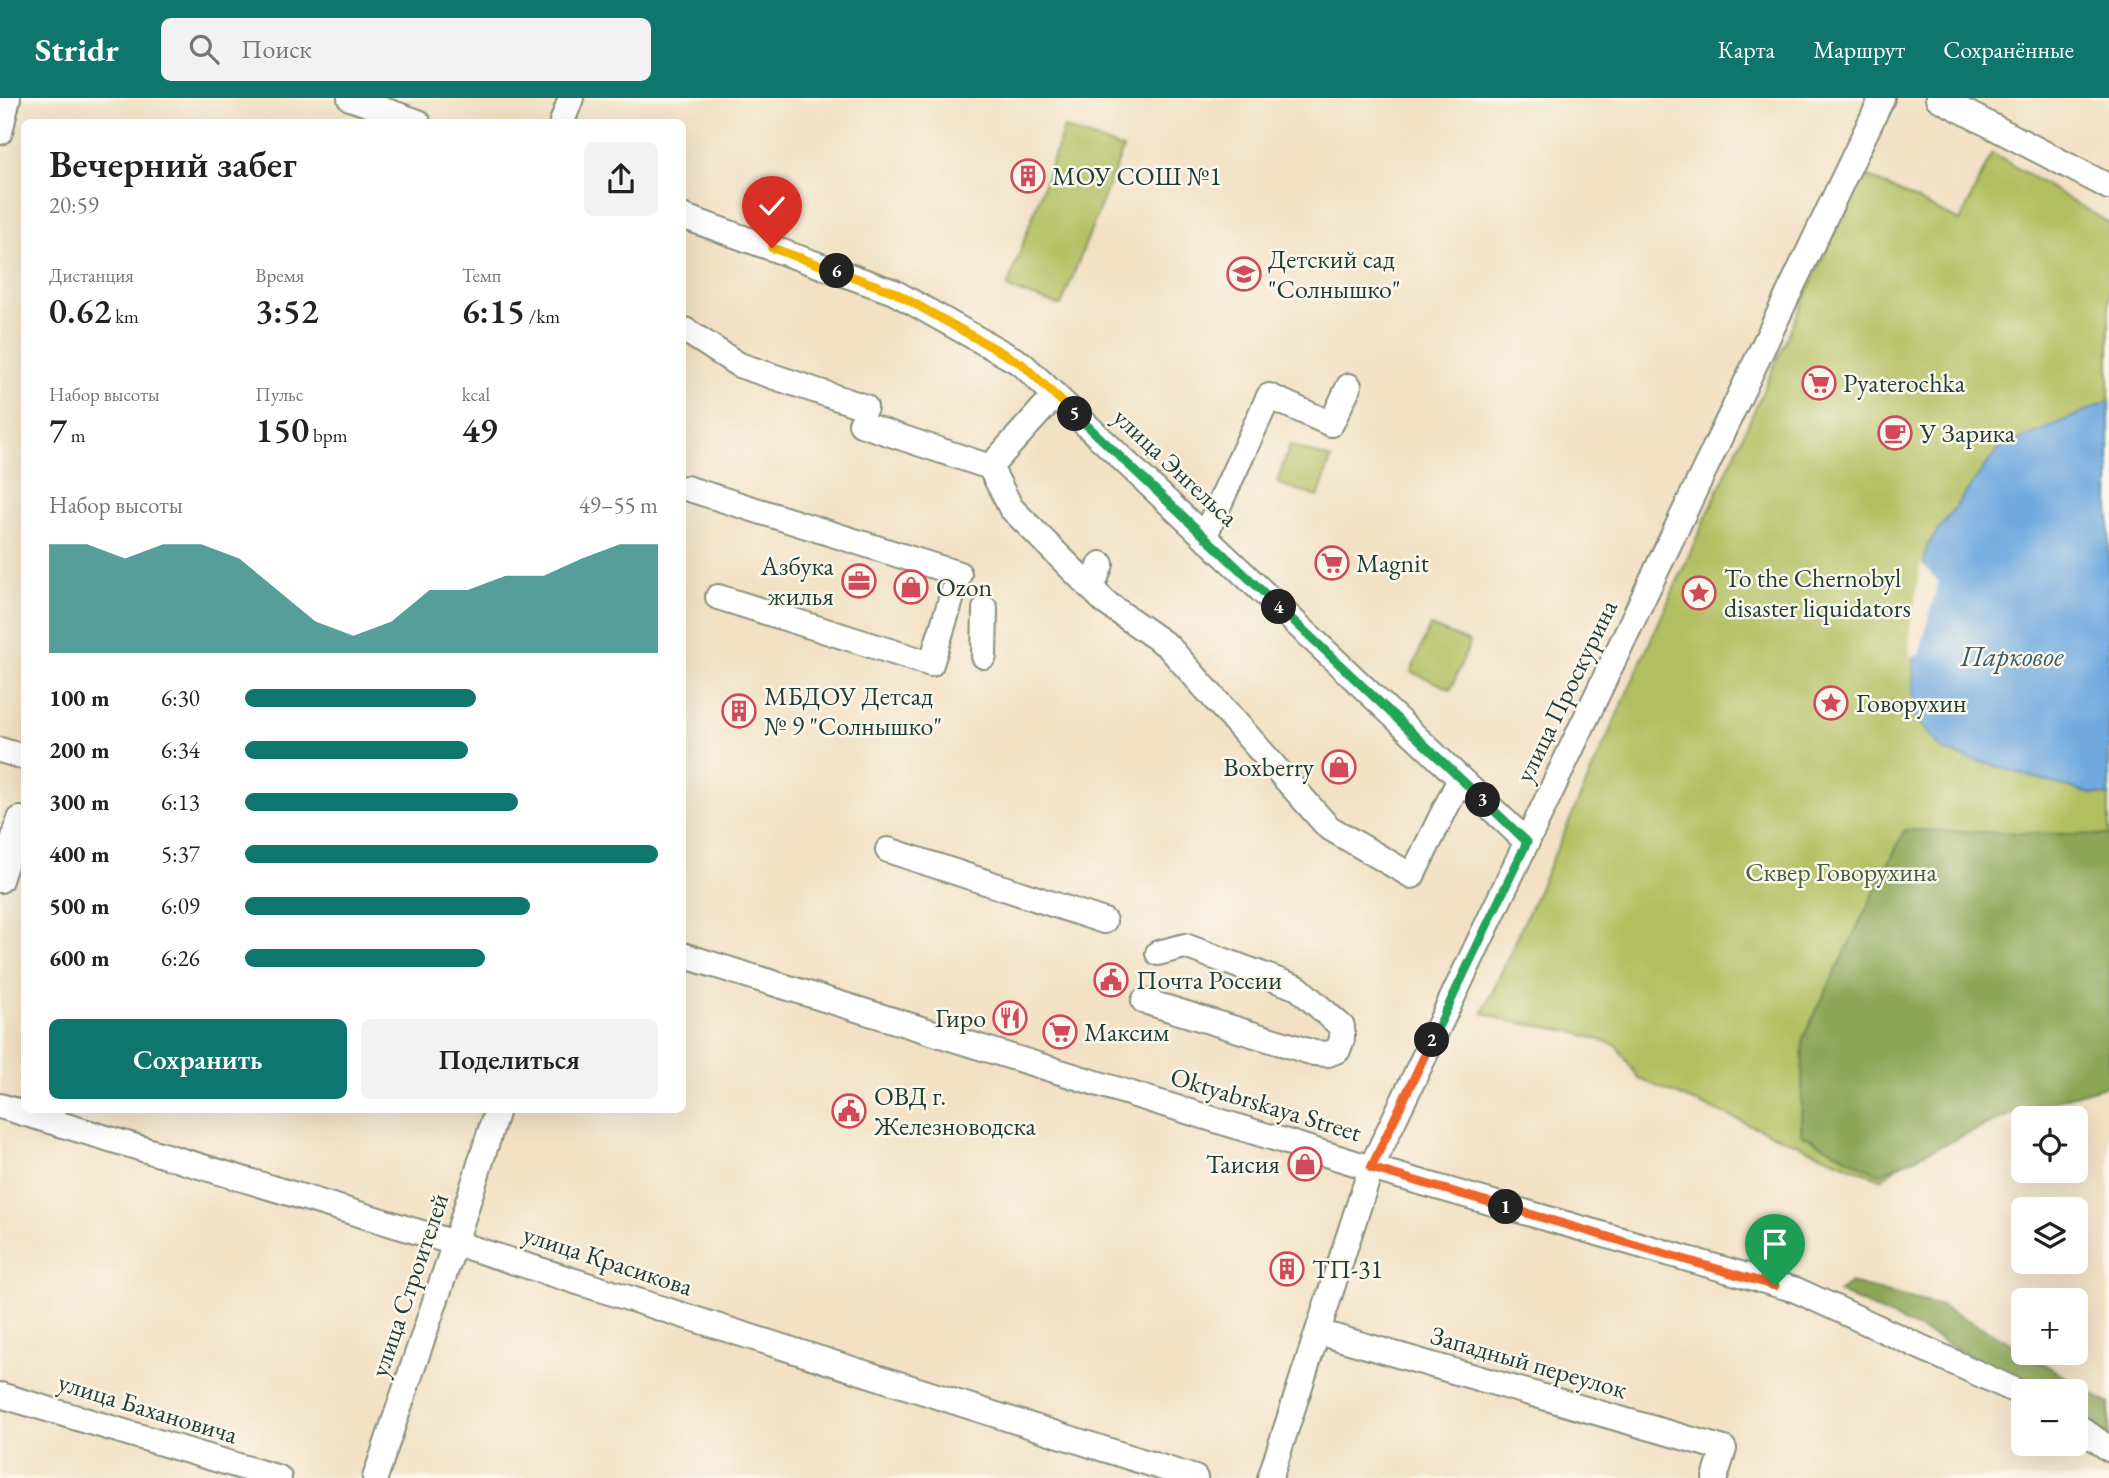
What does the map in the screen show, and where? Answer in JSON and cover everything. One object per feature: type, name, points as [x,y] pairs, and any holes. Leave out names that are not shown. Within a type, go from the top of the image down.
[{"type":"street","points":[[0,132],[8,98]]},
{"type":"street","points":[[350,98],[410,119]]},
{"type":"street","points":[[563,119],[571,98]]},
{"type":"street","name":"улица Проскурина","points":[[1270,1478],[1371,1168],[1882,98]]},
{"type":"street","points":[[1938,98],[2109,187]]},
{"type":"street","name":"улица Энгельса","points":[[686,217],[894,292],[1022,364],[1527,842]]},
{"type":"street","points":[[686,331],[739,365],[990,467],[1011,508],[1025,510],[1064,545],[1092,588],[1124,606],[1168,646],[1328,827],[1412,876],[1460,779]]},
{"type":"street","points":[[1205,535],[1269,396],[1331,424],[1349,386]]},
{"type":"street","points":[[990,467],[1055,395]]},
{"type":"street","points":[[686,488],[959,574],[931,664],[718,597]]},
{"type":"street","points":[[1092,588],[1101,564]]},
{"type":"street","points":[[984,656],[985,609]]},
{"type":"street","points":[[0,750],[21,756]]},
{"type":"street","points":[[0,880],[20,819]]},
{"type":"street","points":[[893,856],[1097,922]]},
{"type":"street","points":[[1144,1001],[1314,1053],[1328,1054],[1338,1050],[1342,1039],[1342,1027],[1298,988],[1185,946],[1158,953]]},
{"type":"street","name":"Oktyabrskaya Street","points":[[686,956],[1371,1168],[1796,1290],[2011,1389]]},
{"type":"street","name":"улица Красикова","points":[[0,1106],[21,1112]]},
{"type":"street","name":"улица Красикова","points":[[23,1113],[455,1243],[1195,1478]]},
{"type":"street","name":"улица Строителей","points":[[375,1478],[496,1113]]},
{"type":"street","name":"Западный переулок","points":[[1318,1332],[1724,1449],[1715,1478]]},
{"type":"street","name":"улица Бахановича","points":[[0,1395],[279,1478]]},
{"type":"street","points":[[2088,1434],[2109,1449]]},
{"type":"green space","points":[[1064,128],[1123,149],[1061,306],[1007,288]]},
{"type":"green space","name":"Сквер Говорухина","points":[[1992,153],[2109,223],[2109,1005],[1881,1179],[1639,1079],[1616,1045],[1570,1031],[1508,1021],[1483,1013],[1861,173],[1960,221]]},
{"type":"green space","points":[[1290,445],[1331,459],[1318,497],[1277,483]]},
{"type":"green space","points":[[1430,626],[1470,642],[1451,689],[1411,672]]},
{"type":"green space","points":[[1905,830],[2109,835],[2109,1085],[2036,1106],[2011,1106],[2011,1114],[1879,1174],[1801,1134],[1803,1038]]},
{"type":"green space","points":[[1850,1283],[1941,1306],[2011,1344],[2011,1365],[2046,1365],[2068,1379],[2015,1379],[1927,1333],[1838,1292]]},
{"type":"green space","points":[[2088,1391],[2109,1404],[2109,1437],[2088,1422]]},
{"type":"water","name":"Парковое","points":[[2109,401],[2109,796],[2091,794],[1943,751],[1913,715],[1914,630],[1927,546],[1998,449]]},
{"type":"pier","points":[[1921,563],[1938,581],[1919,655],[1910,657],[1910,629]]},
{"type":"place","name":"МОУ СОШ №1","points":[[1028,176]]},
{"type":"place","name":"Детский сад \"Солнышко\"","points":[[1244,274]]},
{"type":"place","name":"Pyaterochka","points":[[1819,383]]},
{"type":"place","name":"У Зарика","points":[[1895,433]]},
{"type":"place","name":"Magnit","points":[[1332,563]]},
{"type":"place","name":"Азбука жилья","points":[[859,581]]},
{"type":"place","name":"Ozon","points":[[911,587]]},
{"type":"place","name":"To the Chernobyl disaster liquidators","points":[[1699,593]]},
{"type":"place","name":"Говорухин","points":[[1831,703]]},
{"type":"place","name":"МБДОУ Детсад № 9 \"Солнышко\"","points":[[739,711]]},
{"type":"place","name":"Boxberry","points":[[1339,767]]},
{"type":"place","name":"Почта России","points":[[1111,980]]},
{"type":"place","name":"Гиро","points":[[1010,1018]]},
{"type":"place","name":"Максим","points":[[1060,1032]]},
{"type":"place","name":"ОВД г. Железноводска","points":[[849,1111]]},
{"type":"place","name":"Таисия","points":[[1305,1164]]},
{"type":"place","name":"ТП-31","points":[[1287,1269]]},
{"type":"route","points":[[772,248],[894,292],[1022,364],[1527,842],[1371,1168],[1775,1286]]}]
